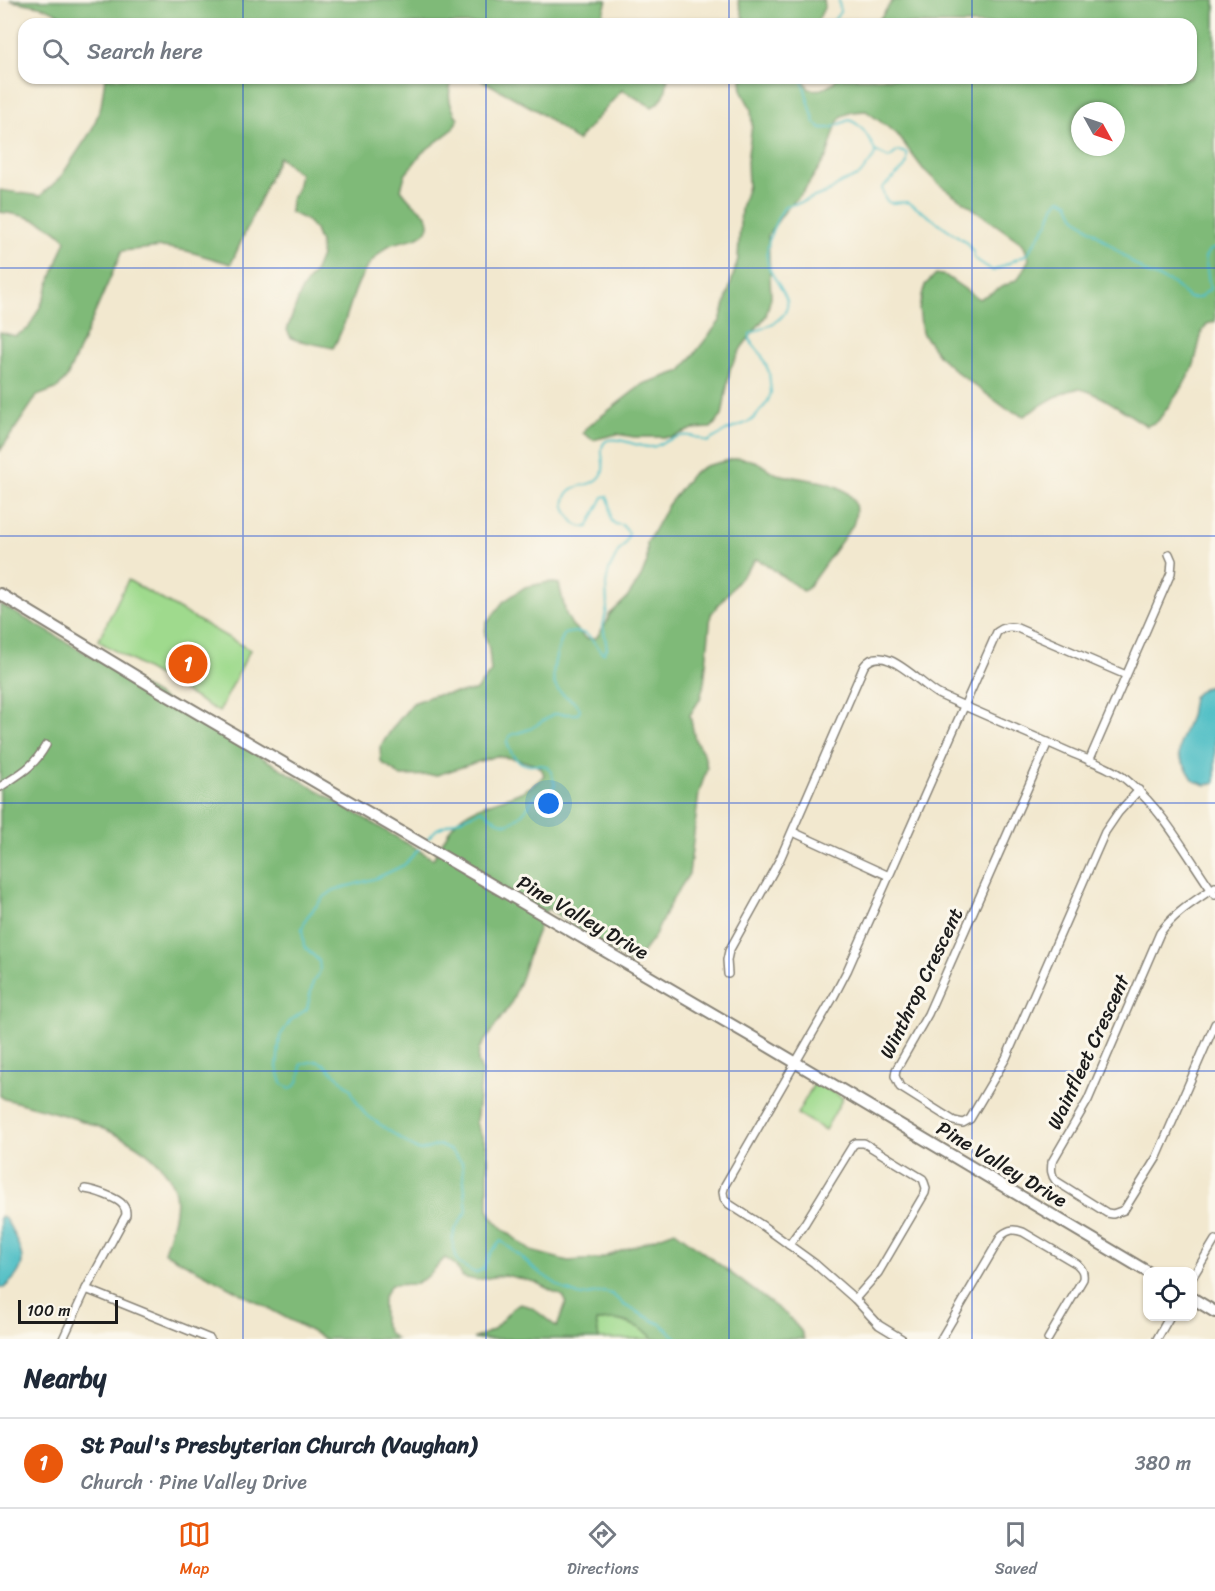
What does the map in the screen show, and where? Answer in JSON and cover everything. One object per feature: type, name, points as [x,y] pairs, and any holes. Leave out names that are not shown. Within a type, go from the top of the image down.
[{"type":"street","points":[[1089,760],[1171,573],[1172,561],[1169,555]]},
{"type":"street","name":"Pine Valley Drive","points":[[0,594],[160,691],[796,1062],[1143,1269]]},
{"type":"street","points":[[902,1339],[879,1325],[855,1299],[817,1266],[729,1204],[724,1198],[725,1185],[841,984],[997,632],[1010,627],[1126,675]]},
{"type":"street","points":[[728,974],[729,951],[773,873],[793,832],[864,666],[868,661],[878,657],[897,664],[932,691],[1122,776],[1139,790],[1160,814],[1214,891]]},
{"type":"street","name":"Winthrop Crescent","points":[[1048,742],[928,1014],[896,1070],[900,1087],[954,1121],[963,1123],[970,1119],[999,1071],[1105,831],[1139,790]]},
{"type":"street","points":[[0,787],[32,766],[46,745]]},
{"type":"street","points":[[793,832],[889,876]]},
{"type":"street","name":"Wainfleet Crescent","points":[[1214,891],[1177,913],[1160,933],[1088,1100],[1052,1162],[1051,1170],[1056,1181],[1107,1212],[1113,1214],[1124,1210],[1159,1153],[1215,1024]]},
{"type":"street","points":[[789,1245],[856,1143],[864,1143],[923,1179],[925,1193],[878,1273],[855,1299]]},
{"type":"street","points":[[63,1339],[126,1212],[118,1201],[85,1189]]},
{"type":"street","points":[[942,1339],[1002,1235],[1015,1229],[1082,1269],[1083,1279],[1048,1339]]},
{"type":"street","points":[[1197,1270],[1215,1240]]},
{"type":"street","points":[[86,1289],[210,1339]]},
{"type":"street","points":[[1197,1301],[1215,1312]]},
{"type":"street","points":[[1157,1339],[1168,1321]]},
{"type":"green space","points":[[10,0],[607,0],[602,18],[65,18],[38,6]]},
{"type":"green space","points":[[738,0],[824,0],[825,6],[819,18],[743,18]]},
{"type":"green space","points":[[893,0],[1215,0],[1215,322],[1207,324],[1202,332],[1194,365],[1183,386],[1158,421],[1147,426],[1103,398],[1078,389],[1058,396],[1024,416],[1007,409],[959,374],[939,356],[922,333],[919,308],[925,285],[936,274],[946,276],[979,299],[1018,279],[1029,259],[1023,244],[940,185],[923,169],[897,134],[866,111],[852,112],[842,116],[837,123],[827,156],[803,192],[785,211],[768,235],[771,297],[766,316],[742,347],[730,369],[722,416],[711,428],[693,429],[672,437],[634,437],[617,434],[593,440],[583,433],[586,428],[643,384],[681,371],[720,321],[738,259],[741,208],[748,186],[747,161],[752,125],[751,109],[742,92],[741,84],[806,84],[809,89],[821,89],[831,84],[1197,84],[1197,18],[880,18]]},
{"type":"green space","points":[[104,84],[452,84],[450,99],[452,109],[458,119],[452,130],[422,153],[405,175],[401,189],[427,217],[428,229],[413,239],[388,246],[367,267],[333,348],[296,340],[291,338],[287,330],[302,289],[314,273],[321,256],[320,243],[315,230],[306,220],[290,212],[291,200],[297,189],[300,174],[279,157],[231,264],[187,251],[162,247],[122,251],[67,377],[58,388],[37,396],[0,451],[0,332],[15,336],[28,329],[41,305],[66,240],[52,228],[36,220],[0,212],[0,190],[40,196],[60,178],[92,130],[101,106]]},
{"type":"green space","points":[[489,84],[667,84],[664,95],[652,107],[622,90],[577,141],[536,110]]},
{"type":"green space","points":[[738,458],[760,463],[777,474],[818,481],[844,490],[852,499],[856,510],[853,525],[807,589],[803,591],[756,559],[711,614],[704,684],[700,699],[690,715],[695,740],[704,754],[707,768],[699,793],[689,874],[671,902],[654,937],[633,965],[547,908],[511,1004],[479,1049],[478,1062],[482,1071],[476,1123],[486,1145],[488,1209],[502,1228],[531,1251],[568,1261],[599,1259],[675,1231],[788,1316],[801,1331],[804,1339],[653,1339],[636,1326],[615,1320],[596,1321],[599,1339],[473,1339],[493,1330],[513,1308],[520,1304],[531,1307],[557,1327],[566,1303],[562,1296],[535,1282],[505,1275],[476,1280],[463,1277],[454,1264],[445,1258],[427,1277],[415,1284],[391,1285],[383,1298],[383,1321],[388,1332],[396,1339],[325,1339],[164,1252],[176,1204],[174,1189],[164,1170],[147,1153],[102,1128],[0,1096],[0,604],[433,859],[452,826],[465,815],[476,808],[524,791],[544,775],[541,768],[533,764],[496,756],[437,775],[401,776],[381,762],[380,747],[394,726],[413,703],[434,695],[475,691],[491,672],[485,635],[486,624],[503,602],[525,587],[549,582],[559,584],[566,614],[572,625],[586,639],[596,638],[609,615],[627,598],[641,577],[647,562],[647,543],[668,505],[692,474],[705,466]]},
{"type":"green space","points":[[128,580],[250,650],[219,712],[98,641]]},
{"type":"green space","points":[[815,1082],[843,1098],[825,1130],[797,1114]]},
{"type":"green space","points":[[617,1320],[642,1329],[653,1339],[599,1339],[596,1321]]},
{"type":"water","points":[[1215,686],[1215,783],[1206,785],[1194,781],[1179,756],[1180,742],[1190,716],[1193,697],[1203,688]]},
{"type":"water","points":[[2,1216],[15,1236],[22,1260],[16,1276],[4,1288],[0,1288],[0,1218]]},
{"type":"waterway","points":[[836,18],[840,12],[839,0]]},
{"type":"waterway","points":[[803,84],[815,123],[821,128],[831,128],[849,120],[854,122],[865,132],[875,151]]},
{"type":"waterway","points":[[875,151],[889,158],[898,151],[907,153],[907,163],[904,168],[882,188],[885,199],[890,203],[908,202],[966,242],[974,253],[974,258],[993,271],[1027,254],[1048,223],[1060,199],[1068,202],[1075,217],[1146,273],[1172,283],[1189,298],[1199,298],[1210,289],[1205,257],[1215,248]]},
{"type":"waterway","points":[[427,839],[437,829],[482,810],[499,822],[508,824],[526,810],[535,796],[552,789],[555,785],[549,768],[520,762],[511,753],[507,741],[511,735],[530,729],[554,714],[578,714],[580,709],[578,706],[561,693],[555,685],[553,671],[557,655],[564,634],[571,632],[586,634],[601,652],[604,653],[607,648],[603,626],[607,608],[606,584],[609,570],[629,533],[622,525],[615,524],[611,520],[607,496],[603,497],[588,527],[578,525],[571,519],[565,508],[568,494],[576,487],[592,483],[601,476],[603,472],[602,448],[606,441],[615,440],[651,447],[685,436],[707,442],[751,421],[767,403],[771,393],[769,372],[761,354],[750,341],[750,334],[777,321],[787,307],[786,298],[768,264],[769,242],[774,226],[785,206],[830,191],[841,183],[860,175],[874,157],[875,151]]},
{"type":"waterway","points":[[419,849],[404,865],[377,878],[334,890],[323,898],[307,917],[302,929],[304,946],[319,961],[320,971],[313,982],[307,1009],[291,1020],[280,1036],[277,1067],[282,1083],[290,1089],[296,1085],[301,1064],[316,1061],[324,1064],[351,1089],[365,1114],[420,1151],[439,1145],[451,1151],[462,1162],[467,1211],[456,1228],[452,1240],[460,1264],[475,1273],[483,1269],[491,1252],[501,1241],[533,1268],[565,1290],[581,1296],[604,1292],[612,1294],[624,1305],[662,1325],[678,1339]]},
{"type":"place","name":"St Paul's Presbyterian Church (Vaughan)","points":[[188,664]]}]
